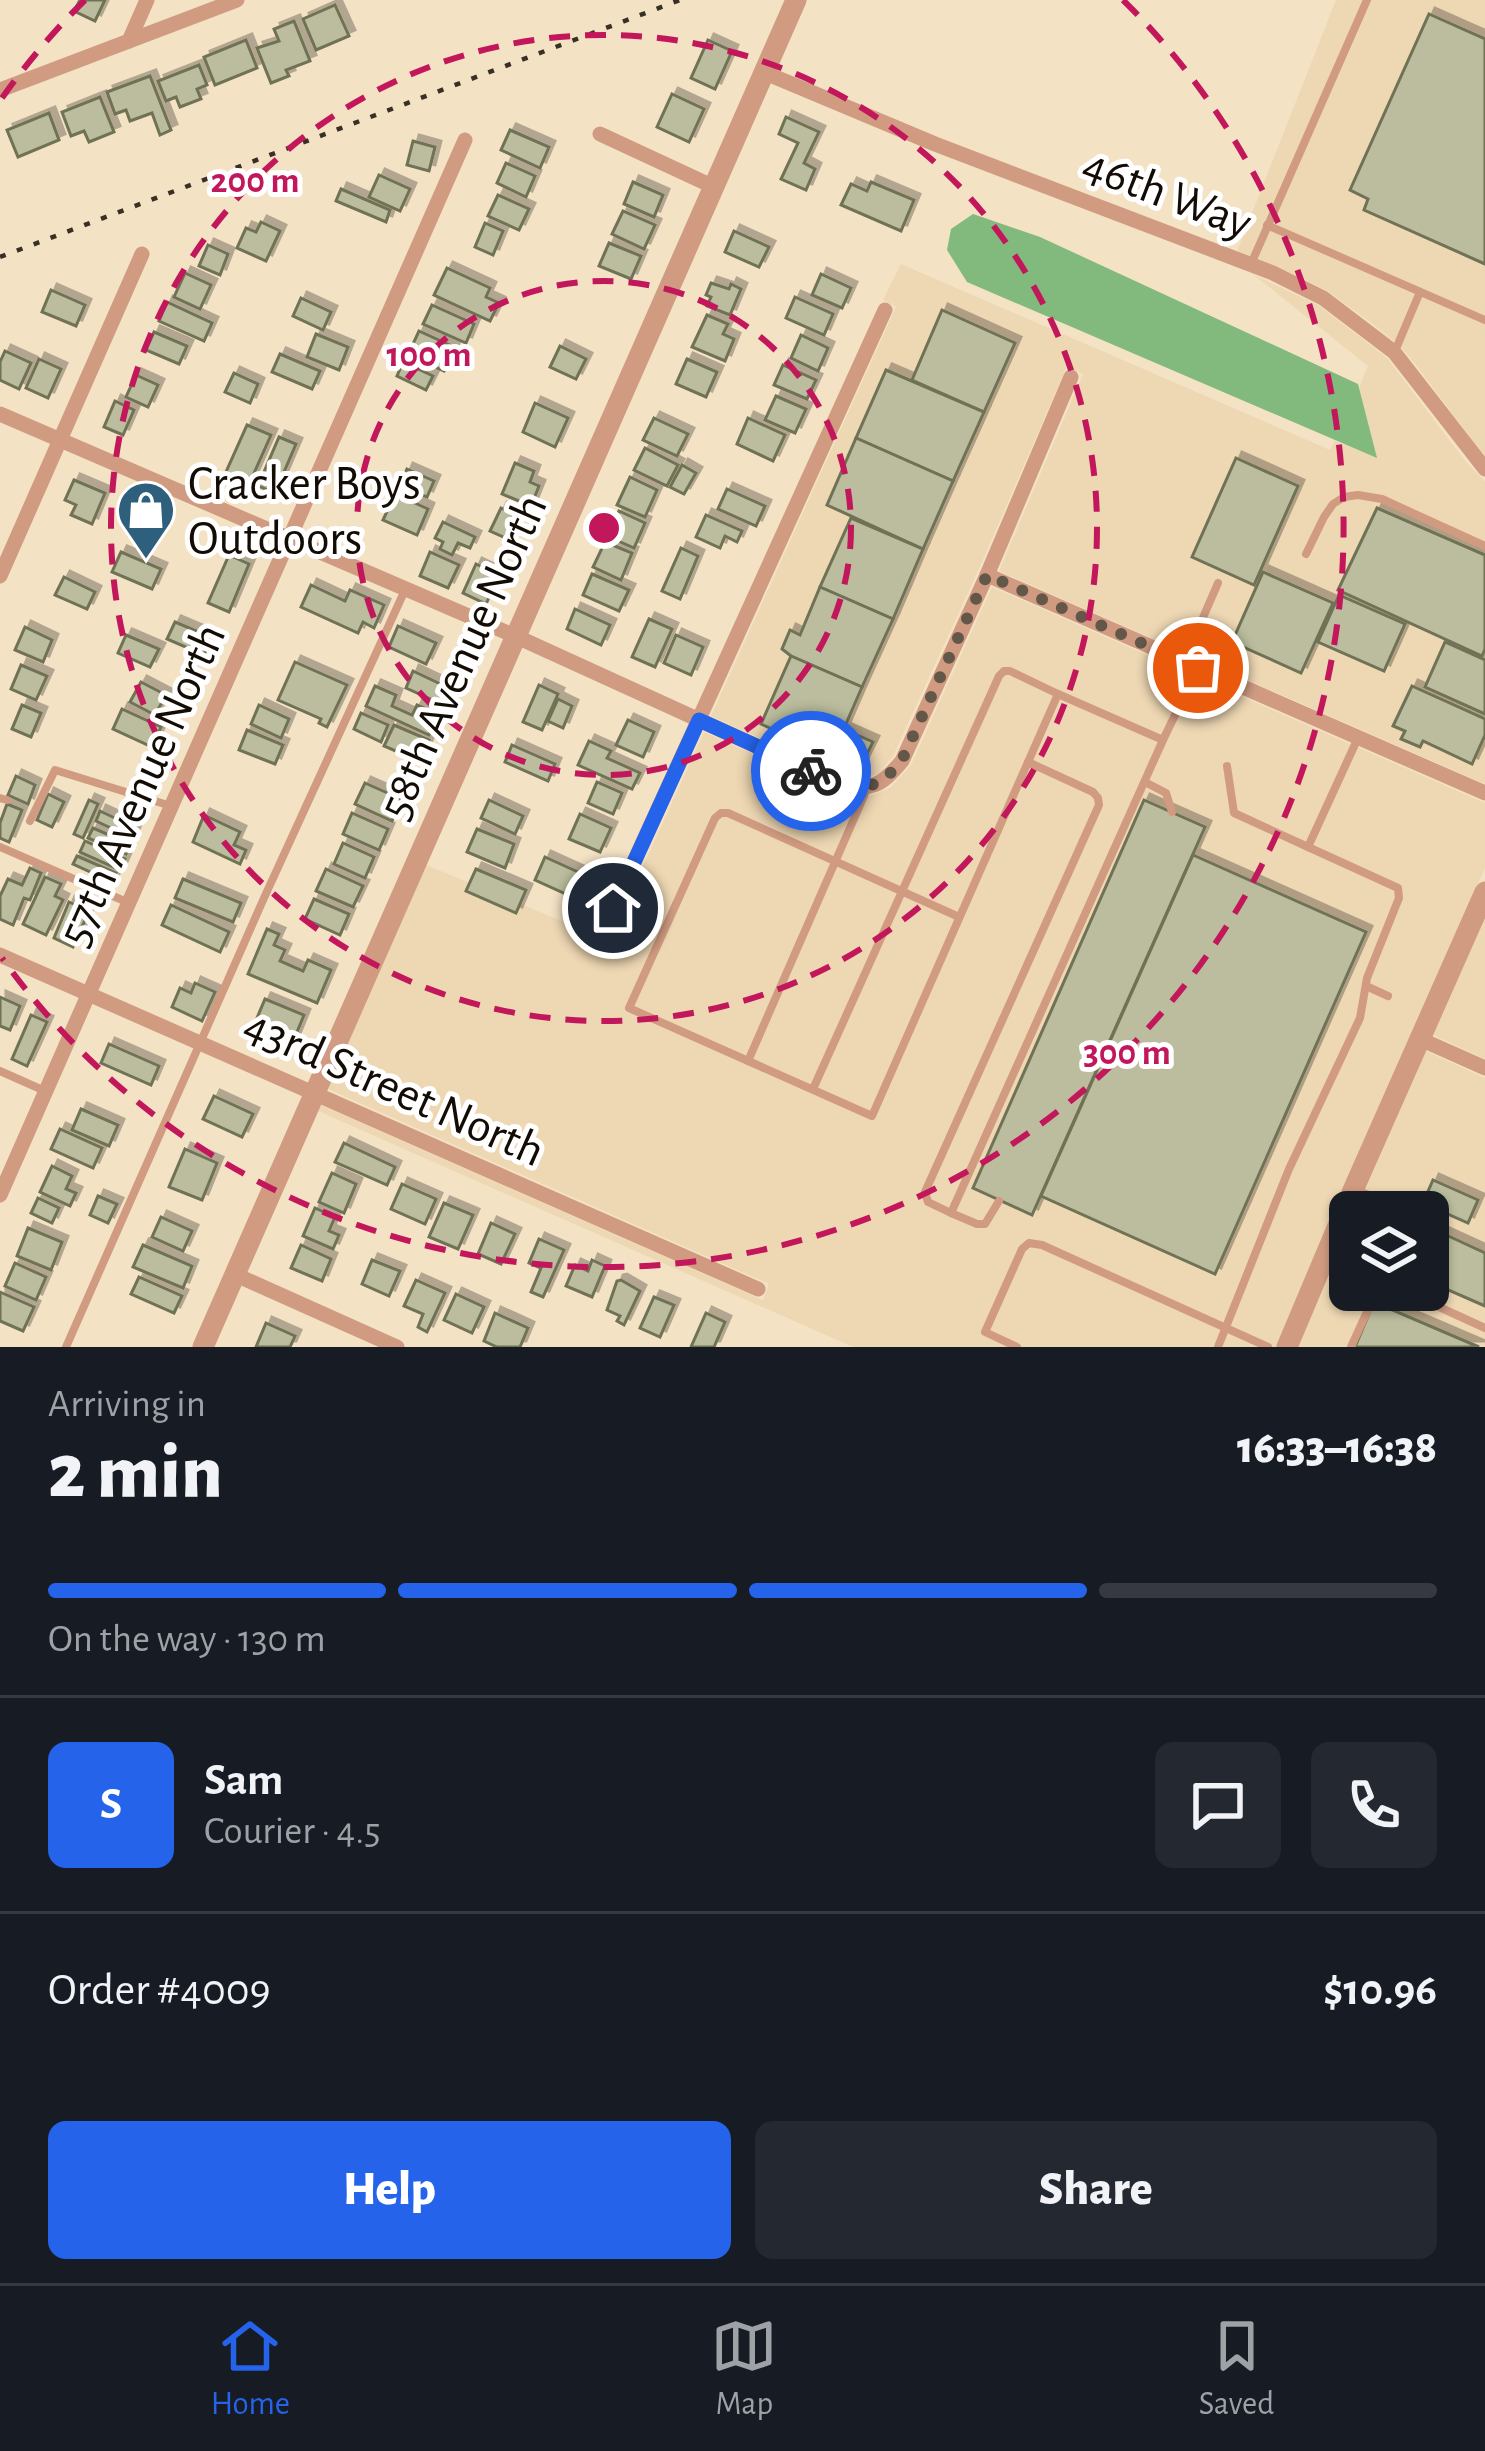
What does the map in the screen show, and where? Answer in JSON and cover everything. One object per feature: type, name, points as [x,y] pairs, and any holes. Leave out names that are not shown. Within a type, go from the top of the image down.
[{"type":"street","points":[[129,41],[148,0]]},
{"type":"street","points":[[0,90],[237,0]]},
{"type":"street","name":"58th Avenue North","points":[[203,1347],[796,0]]},
{"type":"street","name":"46th Way","points":[[763,72],[935,144],[1251,265],[1322,298],[1394,352],[1485,469]]},
{"type":"street","points":[[600,134],[712,186]]},
{"type":"street","name":"57th Avenue North","points":[[0,1195],[465,140]]},
{"type":"street","points":[[0,576],[142,254]]},
{"type":"street","points":[[613,908],[885,310]]},
{"type":"street","points":[[0,414],[515,636],[840,784],[868,789],[886,780],[902,760],[1071,377]]},
{"type":"street","points":[[987,575],[1485,793]]},
{"type":"street","points":[[1287,1347],[1485,892]]},
{"type":"street","name":"43rd Street North","points":[[0,955],[758,1289]]},
{"type":"street","points":[[1420,1039],[1485,1068]]},
{"type":"street","points":[[236,1274],[398,1347]]},
{"type":"lane","points":[[1251,265],[1367,0]]},
{"type":"lane","points":[[1267,225],[1485,320]]},
{"type":"lane","points":[[1394,352],[1420,292]]},
{"type":"lane","points":[[1306,554],[1334,504],[1358,495],[1382,500],[1485,546]]},
{"type":"lane","points":[[951,1213],[1163,740],[1218,583]]},
{"type":"lane","points":[[66,1347],[405,590]]},
{"type":"lane","points":[[813,1089],[1004,671],[1163,740]]},
{"type":"lane","points":[[959,917],[721,813],[629,1008],[872,1115],[1058,694]]},
{"type":"lane","points":[[1308,847],[1358,737]]},
{"type":"lane","points":[[999,1201],[985,1224],[928,1202],[925,1192],[1099,805],[1093,792],[1028,762]]},
{"type":"lane","points":[[1219,1347],[1289,1169],[1360,1018],[1366,986],[1399,898],[1398,887],[1234,813],[1227,766]]},
{"type":"lane","points":[[30,820],[55,770],[172,807]]},
{"type":"lane","points":[[1145,782],[1166,793],[1172,812]]},
{"type":"lane","points":[[748,1061],[868,789]]},
{"type":"lane","points":[[0,847],[130,903]]},
{"type":"lane","points":[[1366,986],[1388,996]]},
{"type":"lane","points":[[0,1071],[46,1092]]},
{"type":"lane","points":[[1354,1189],[1358,1191]]},
{"type":"lane","points":[[1017,1347],[985,1332],[1029,1243],[1268,1347]]},
{"type":"lane","points":[[1351,1347],[1367,1311]]},
{"type":"lane","points":[[1448,1311],[1485,1328]]},
{"type":"shaded area","points":[[1336,0],[1485,0],[1485,457],[1401,347],[1326,290],[1237,251]]},
{"type":"shaded area","points":[[973,214],[1040,237],[1358,384],[1377,458],[967,282],[947,250],[951,229]]},
{"type":"shaded area","points":[[901,264],[1330,450],[1335,441],[1376,457],[1359,388],[1368,366],[1254,275],[1318,305],[1387,358],[1485,481],[1485,784],[999,571],[1083,374],[1067,366],[893,756],[879,773],[865,779],[842,775],[711,716],[896,307],[883,300]]},
{"type":"shaded area","points":[[992,587],[1485,803],[1485,868],[1342,1191],[1329,1191],[1329,1223],[1277,1347],[853,1347],[318,1111],[321,1105],[763,1300],[769,1284],[328,1089],[426,865],[591,933],[601,911],[619,919],[704,732],[844,795],[867,797],[890,788],[911,765]]},
{"type":"shaded area","points":[[1485,916],[1485,1059],[1433,1035]]},
{"type":"shaded area","points":[[1426,1051],[1485,1078],[1485,1347],[1297,1347],[1329,1272],[1329,1311],[1449,1311],[1449,1191],[1363,1191]]},
{"type":"building","points":[[80,0],[105,0],[95,21],[74,11]]},
{"type":"building","points":[[335,5],[349,36],[316,50],[303,19]]},
{"type":"building","points":[[1429,14],[1485,39],[1485,264],[1364,210],[1368,199],[1350,190]]},
{"type":"building","points":[[294,21],[310,61],[286,70],[289,76],[271,83],[257,48],[279,41],[274,29]]},
{"type":"building","points":[[246,40],[257,68],[215,85],[204,57]]},
{"type":"building","points":[[708,40],[732,51],[715,89],[691,78]]},
{"type":"building","points":[[199,65],[207,85],[197,89],[201,99],[180,107],[176,97],[166,101],[158,81]]},
{"type":"building","points":[[150,76],[171,130],[160,135],[152,113],[130,121],[126,110],[115,114],[107,92]]},
{"type":"building","points":[[672,94],[704,109],[689,142],[657,127]]},
{"type":"building","points":[[100,97],[114,132],[89,142],[84,131],[71,136],[62,112]]},
{"type":"building","points":[[49,113],[59,140],[18,157],[7,130]]},
{"type":"building","points":[[786,117],[819,132],[804,163],[815,169],[806,190],[781,179],[798,143],[779,134]]},
{"type":"building","points":[[510,130],[549,147],[540,168],[501,150]]},
{"type":"building","points":[[413,141],[435,147],[429,171],[407,165]]},
{"type":"building","points":[[506,163],[535,176],[526,197],[497,183]]},
{"type":"building","points":[[379,175],[410,189],[400,211],[369,197]]},
{"type":"building","points":[[633,182],[663,195],[654,217],[624,204]]},
{"type":"building","points":[[871,182],[914,200],[901,231],[841,205],[851,184],[867,191]]},
{"type":"building","points":[[341,189],[390,210],[386,222],[336,201]]},
{"type":"building","points":[[498,195],[529,209],[519,230],[488,216]]},
{"type":"building","points":[[623,211],[655,225],[644,249],[612,234]]},
{"type":"building","points":[[261,222],[280,231],[266,261],[237,248],[246,228],[256,232]]},
{"type":"building","points":[[485,223],[503,231],[493,255],[475,247]]},
{"type":"building","points":[[734,231],[769,247],[759,267],[725,252]]},
{"type":"building","points":[[609,243],[641,256],[631,279],[599,266]]},
{"type":"building","points":[[208,245],[228,254],[220,275],[199,266]]},
{"type":"building","points":[[447,268],[490,288],[486,297],[499,303],[490,321],[434,295]]},
{"type":"building","points":[[185,273],[211,285],[200,309],[174,297]]},
{"type":"building","points":[[821,274],[851,288],[842,308],[812,295]]},
{"type":"building","points":[[711,283],[741,289],[730,315],[707,306]]},
{"type":"building","points":[[51,290],[85,305],[76,326],[42,312]]},
{"type":"building","points":[[795,297],[833,314],[824,335],[786,318]]},
{"type":"building","points":[[301,298],[331,312],[323,330],[293,316]]},
{"type":"building","points":[[167,302],[212,323],[204,341],[159,321]]},
{"type":"building","points":[[432,305],[474,324],[466,343],[423,324]]},
{"type":"building","points":[[942,310],[1015,343],[984,412],[912,380]]},
{"type":"building","points":[[707,315],[728,324],[723,334],[734,339],[725,361],[692,347]]},
{"type":"building","points":[[419,331],[454,347],[444,371],[408,355]]},
{"type":"building","points":[[154,332],[187,346],[179,364],[146,350]]},
{"type":"building","points":[[316,334],[348,347],[339,370],[307,357]]},
{"type":"building","points":[[801,335],[828,348],[818,371],[791,358]]},
{"type":"building","points":[[560,346],[586,359],[576,379],[550,367]]},
{"type":"building","points":[[5,351],[31,363],[19,389],[0,380]]},
{"type":"building","points":[[280,354],[320,371],[312,389],[272,372]]},
{"type":"building","points":[[39,359],[61,369],[48,398],[26,388]]},
{"type":"building","points":[[687,359],[717,372],[706,397],[676,384]]},
{"type":"building","points":[[403,362],[433,376],[426,390],[397,376]]},
{"type":"building","points":[[783,365],[816,380],[807,399],[774,385]]},
{"type":"building","points":[[886,370],[984,412],[953,481],[856,438]]},
{"type":"building","points":[[234,373],[258,384],[250,403],[225,392]]},
{"type":"building","points":[[136,375],[158,385],[148,407],[126,397]]},
{"type":"building","points":[[776,396],[806,409],[795,433],[765,420]]},
{"type":"building","points":[[115,401],[134,410],[123,435],[104,427]]},
{"type":"building","points":[[535,403],[568,418],[555,447],[523,432]]},
{"type":"building","points":[[654,418],[688,434],[677,456],[643,440]]},
{"type":"building","points":[[748,418],[785,435],[773,461],[737,444]]},
{"type":"building","points":[[247,425],[271,435],[250,482],[226,472]]},
{"type":"building","points":[[279,437],[296,444],[275,493],[258,486]]},
{"type":"building","points":[[856,438],[953,481],[923,549],[827,505]]},
{"type":"building","points":[[645,448],[678,465],[667,486],[634,470]]},
{"type":"building","points":[[1236,458],[1298,486],[1254,585],[1192,557]]},
{"type":"building","points":[[515,463],[534,471],[530,482],[539,486],[531,506],[502,494]]},
{"type":"building","points":[[682,465],[696,473],[684,494],[670,487]]},
{"type":"building","points":[[407,469],[434,481],[427,497],[400,485]]},
{"type":"building","points":[[630,477],[657,490],[645,517],[617,505]]},
{"type":"building","points":[[74,480],[105,493],[92,524],[71,515],[76,505],[65,500]]},
{"type":"building","points":[[727,489],[765,506],[756,526],[718,509]]},
{"type":"building","points":[[395,494],[428,509],[417,535],[383,520]]},
{"type":"building","points":[[501,508],[519,516],[508,539],[490,531]]},
{"type":"building","points":[[1377,508],[1485,555],[1482,656],[1338,590]]},
{"type":"building","points":[[619,511],[645,523],[634,548],[607,536]]},
{"type":"building","points":[[706,515],[742,531],[737,542],[725,536],[720,548],[696,537]]},
{"type":"building","points":[[851,518],[923,549],[893,619],[820,587]]},
{"type":"building","points":[[443,522],[475,537],[470,548],[458,543],[452,555],[440,549],[443,542],[435,538]]},
{"type":"building","points":[[605,542],[632,553],[621,580],[593,567]]},
{"type":"building","points":[[681,548],[698,556],[680,599],[662,591]]},
{"type":"building","points":[[121,552],[161,569],[152,589],[112,572]]},
{"type":"building","points":[[430,552],[459,565],[448,588],[420,576]]},
{"type":"building","points":[[229,555],[249,564],[229,612],[208,603]]},
{"type":"building","points":[[476,564],[499,575],[486,604],[463,593]]},
{"type":"building","points":[[1263,572],[1333,603],[1301,673],[1232,642]]},
{"type":"building","points":[[592,574],[629,590],[619,611],[583,595]]},
{"type":"building","points":[[64,577],[95,592],[87,609],[55,595]]},
{"type":"building","points":[[311,585],[345,601],[350,590],[384,605],[374,628],[363,622],[358,633],[301,607]]},
{"type":"building","points":[[820,587],[893,619],[862,687],[782,649],[790,630],[800,635]]},
{"type":"building","points":[[1339,595],[1405,624],[1384,671],[1318,642]]},
{"type":"building","points":[[575,609],[610,625],[601,645],[567,629]]},
{"type":"building","points":[[649,619],[672,629],[655,667],[632,657]]},
{"type":"building","points":[[175,622],[211,637],[204,655],[167,639]]},
{"type":"building","points":[[398,626],[436,643],[426,664],[389,647]]},
{"type":"building","points":[[25,627],[52,640],[43,662],[15,650]]},
{"type":"building","points":[[126,635],[159,649],[150,667],[118,653]]},
{"type":"building","points":[[676,635],[703,647],[691,675],[664,663]]},
{"type":"building","points":[[1445,642],[1485,660],[1485,714],[1425,687]]},
{"type":"building","points":[[791,656],[862,687],[832,756],[761,724]]},
{"type":"building","points":[[295,662],[347,685],[327,727],[319,723],[321,719],[278,700]]},
{"type":"building","points":[[21,665],[47,676],[36,700],[11,689]]},
{"type":"building","points":[[413,671],[451,689],[444,705],[406,688]]},
{"type":"building","points":[[141,682],[166,695],[155,715],[130,702]]},
{"type":"building","points":[[539,685],[558,694],[542,730],[523,722]]},
{"type":"building","points":[[375,686],[396,695],[392,706],[412,715],[417,705],[438,714],[429,735],[366,706]]},
{"type":"building","points":[[1412,686],[1485,719],[1485,735],[1472,764],[1423,741],[1420,747],[1401,739],[1405,731],[1393,726]]},
{"type":"building","points":[[558,699],[572,706],[563,728],[548,721]]},
{"type":"building","points":[[22,705],[41,713],[31,737],[12,729]]},
{"type":"building","points":[[259,705],[289,719],[281,738],[251,724]]},
{"type":"building","points":[[122,709],[161,727],[152,747],[113,729]]},
{"type":"building","points":[[361,713],[388,725],[381,742],[354,729]]},
{"type":"building","points":[[628,720],[654,732],[643,757],[616,745]]},
{"type":"building","points":[[394,725],[429,740],[419,761],[384,746]]},
{"type":"building","points":[[844,729],[873,742],[860,768],[832,756]]},
{"type":"building","points":[[247,730],[283,745],[275,764],[239,750]]},
{"type":"building","points":[[589,741],[611,751],[607,758],[640,773],[632,789],[578,765]]},
{"type":"building","points":[[512,745],[555,764],[548,781],[505,762]]},
{"type":"building","points":[[16,776],[35,785],[28,804],[8,795]]},
{"type":"building","points":[[597,782],[622,793],[613,814],[588,803]]},
{"type":"building","points":[[365,783],[401,799],[392,821],[355,804]]},
{"type":"building","points":[[48,794],[64,802],[52,827],[37,820]]},
{"type":"building","points":[[89,800],[98,804],[83,838],[74,834]]},
{"type":"building","points":[[489,800],[523,816],[515,834],[481,818]]},
{"type":"building","points":[[1144,800],[1205,827],[1032,1215],[973,1188]]},
{"type":"building","points":[[7,804],[22,810],[9,842],[0,838]]},
{"type":"building","points":[[100,811],[136,828],[132,838],[96,821]]},
{"type":"building","points":[[352,813],[388,829],[379,850],[343,834]]},
{"type":"building","points":[[580,814],[611,828],[600,852],[569,839]]},
{"type":"building","points":[[204,815],[240,832],[234,845],[246,850],[240,864],[193,842]]},
{"type":"building","points":[[93,828],[130,844],[126,854],[88,838]]},
{"type":"building","points":[[477,829],[514,844],[505,868],[467,852]]},
{"type":"building","points":[[85,841],[125,859],[120,870],[80,852]]},
{"type":"building","points":[[343,843],[374,857],[365,878],[334,864]]},
{"type":"building","points":[[1193,855],[1366,932],[1215,1274],[1041,1196]]},
{"type":"building","points":[[77,856],[116,873],[112,882],[73,864]]},
{"type":"building","points":[[545,857],[589,877],[579,900],[535,880]]},
{"type":"building","points":[[30,868],[41,873],[13,925],[0,919],[0,896],[8,879],[22,885]]},
{"type":"building","points":[[326,869],[363,886],[353,907],[316,891]]},
{"type":"building","points":[[476,869],[526,890],[516,913],[466,891]]},
{"type":"building","points":[[45,877],[61,884],[55,896],[63,900],[46,935],[23,924]]},
{"type":"building","points":[[183,879],[241,903],[233,922],[175,898]]},
{"type":"building","points":[[314,899],[349,914],[340,935],[305,919]]},
{"type":"building","points":[[69,902],[89,911],[73,947],[54,938]]},
{"type":"building","points":[[171,905],[229,932],[220,952],[162,925]]},
{"type":"building","points":[[267,929],[279,934],[274,945],[285,950],[280,961],[303,971],[308,960],[331,970],[317,1003],[248,974]]},
{"type":"building","points":[[195,983],[215,992],[202,1021],[172,1007],[180,988],[191,993]]},
{"type":"building","points":[[0,997],[20,1006],[10,1030],[0,1026]]},
{"type":"building","points":[[265,999],[304,1015],[293,1042],[254,1025]]},
{"type":"building","points":[[31,1015],[47,1022],[27,1066],[12,1059]]},
{"type":"building","points":[[109,1044],[159,1066],[151,1085],[101,1063]]},
{"type":"building","points":[[214,1096],[253,1114],[242,1137],[203,1119]]},
{"type":"building","points":[[81,1109],[118,1125],[109,1146],[72,1130]]},
{"type":"building","points":[[60,1129],[102,1148],[93,1168],[51,1149]]},
{"type":"building","points":[[344,1143],[395,1167],[387,1185],[335,1162]]},
{"type":"building","points":[[185,1149],[217,1163],[202,1200],[169,1187]]},
{"type":"building","points":[[52,1166],[72,1176],[66,1189],[76,1193],[70,1206],[40,1192]]},
{"type":"building","points":[[332,1173],[356,1184],[344,1213],[319,1202]]},
{"type":"building","points":[[1433,1180],[1478,1200],[1468,1223],[1449,1215],[1449,1191],[1428,1191]]},
{"type":"building","points":[[402,1184],[436,1199],[425,1224],[391,1209]]},
{"type":"building","points":[[98,1196],[117,1204],[108,1223],[90,1215]]},
{"type":"building","points":[[38,1198],[59,1208],[52,1223],[31,1213]]},
{"type":"building","points":[[444,1203],[473,1215],[458,1249],[429,1237]]},
{"type":"building","points":[[315,1208],[335,1217],[329,1231],[339,1235],[333,1249],[303,1236]]},
{"type":"building","points":[[161,1217],[192,1231],[183,1251],[152,1237]]},
{"type":"building","points":[[491,1223],[515,1234],[501,1264],[478,1254]]},
{"type":"building","points":[[28,1228],[62,1242],[51,1270],[17,1256]]},
{"type":"building","points":[[1449,1236],[1485,1253],[1485,1306],[1449,1290]]},
{"type":"building","points":[[539,1239],[564,1250],[543,1297],[531,1292],[541,1268],[529,1263]]},
{"type":"building","points":[[143,1245],[192,1266],[183,1288],[133,1267]]},
{"type":"building","points":[[301,1245],[331,1259],[322,1281],[291,1268]]},
{"type":"building","points":[[372,1260],[400,1271],[389,1296],[362,1284]]},
{"type":"building","points":[[592,1260],[605,1266],[592,1297],[566,1286],[575,1265],[588,1271]]},
{"type":"building","points":[[15,1263],[46,1277],[36,1300],[5,1286]]},
{"type":"building","points":[[139,1277],[182,1296],[174,1313],[131,1294]]},
{"type":"building","points":[[416,1280],[445,1293],[427,1332],[418,1327],[423,1314],[404,1306]]},
{"type":"building","points":[[621,1280],[640,1291],[624,1325],[617,1321],[620,1316],[607,1310]]},
{"type":"building","points":[[0,1292],[34,1307],[23,1331],[0,1321]]},
{"type":"building","points":[[456,1294],[484,1307],[472,1333],[444,1320]]},
{"type":"building","points":[[654,1297],[674,1305],[660,1337],[640,1328]]},
{"type":"building","points":[[1370,1311],[1395,1311],[1479,1347],[1355,1347]]},
{"type":"building","points":[[495,1313],[528,1328],[520,1347],[497,1347],[484,1341]]},
{"type":"building","points":[[706,1313],[725,1322],[714,1347],[691,1347]]},
{"type":"building","points":[[266,1323],[295,1336],[290,1347],[256,1347]]},
{"type":"railway","points":[[0,257],[680,0]]},
{"type":"way so far","points":[[811,771],[840,784],[868,789],[886,780],[902,760],[987,575],[1198,668]]},
{"type":"place","name":"Cracker Boys Outdoors","points":[[146,561]]},
{"type":"route","points":[[613,908],[699,720],[811,771]]}]
